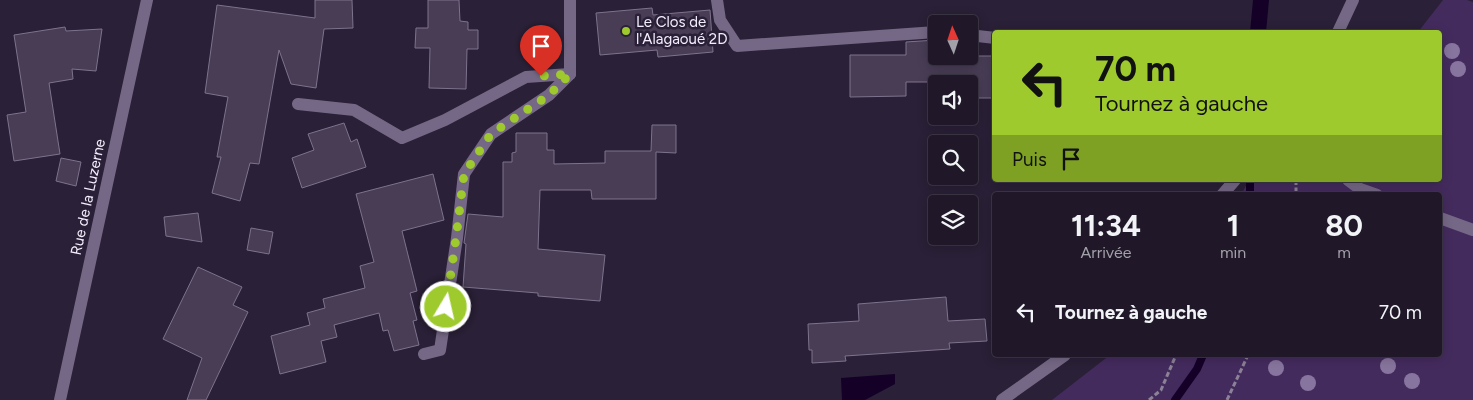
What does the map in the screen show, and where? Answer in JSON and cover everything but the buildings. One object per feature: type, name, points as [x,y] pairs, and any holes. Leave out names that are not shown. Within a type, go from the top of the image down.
[{"type":"street","name":"Rue de la Luzerne","points":[[60,400],[146,0]]},
{"type":"street","points":[[424,354],[440,350],[464,174],[491,134],[549,95],[570,74],[570,0]]},
{"type":"street","points":[[718,0],[720,20],[737,46],[928,33]]},
{"type":"street","points":[[1339,30],[1353,0]]},
{"type":"street","points":[[978,36],[992,38]]},
{"type":"street","points":[[298,104],[354,110],[402,138],[445,120],[526,77],[570,74]]},
{"type":"street","points":[[1351,182],[1360,189],[1368,192]]},
{"type":"street","points":[[1442,219],[1473,230]]},
{"type":"street","points":[[1002,400],[1062,357]]},
{"type":"path","points":[[1149,400],[1161,390],[1175,357]]},
{"type":"path","points":[[1227,400],[1247,357]]},
{"type":"shaded area","points":[[1253,0],[1269,0],[1266,30],[1250,30]]},
{"type":"shaded area","points":[[1443,0],[1467,0],[1473,2],[1473,400],[1052,400],[1107,357],[1442,357],[1442,192],[1243,192],[1248,182],[1442,182],[1442,30],[1420,30]]},
{"type":"shaded area","points":[[895,374],[895,384],[865,400],[842,400],[841,378]]},
{"type":"waterway","points":[[1250,182],[1250,192]]},
{"type":"waterway","points":[[1175,400],[1197,369],[1202,357]]},
{"type":"place","name":"Le Clos de l'Alagaoué 2D","points":[[626,31]]},
{"type":"route","points":[[446,307],[464,174],[491,134],[549,95],[570,74],[541,76]]}]
